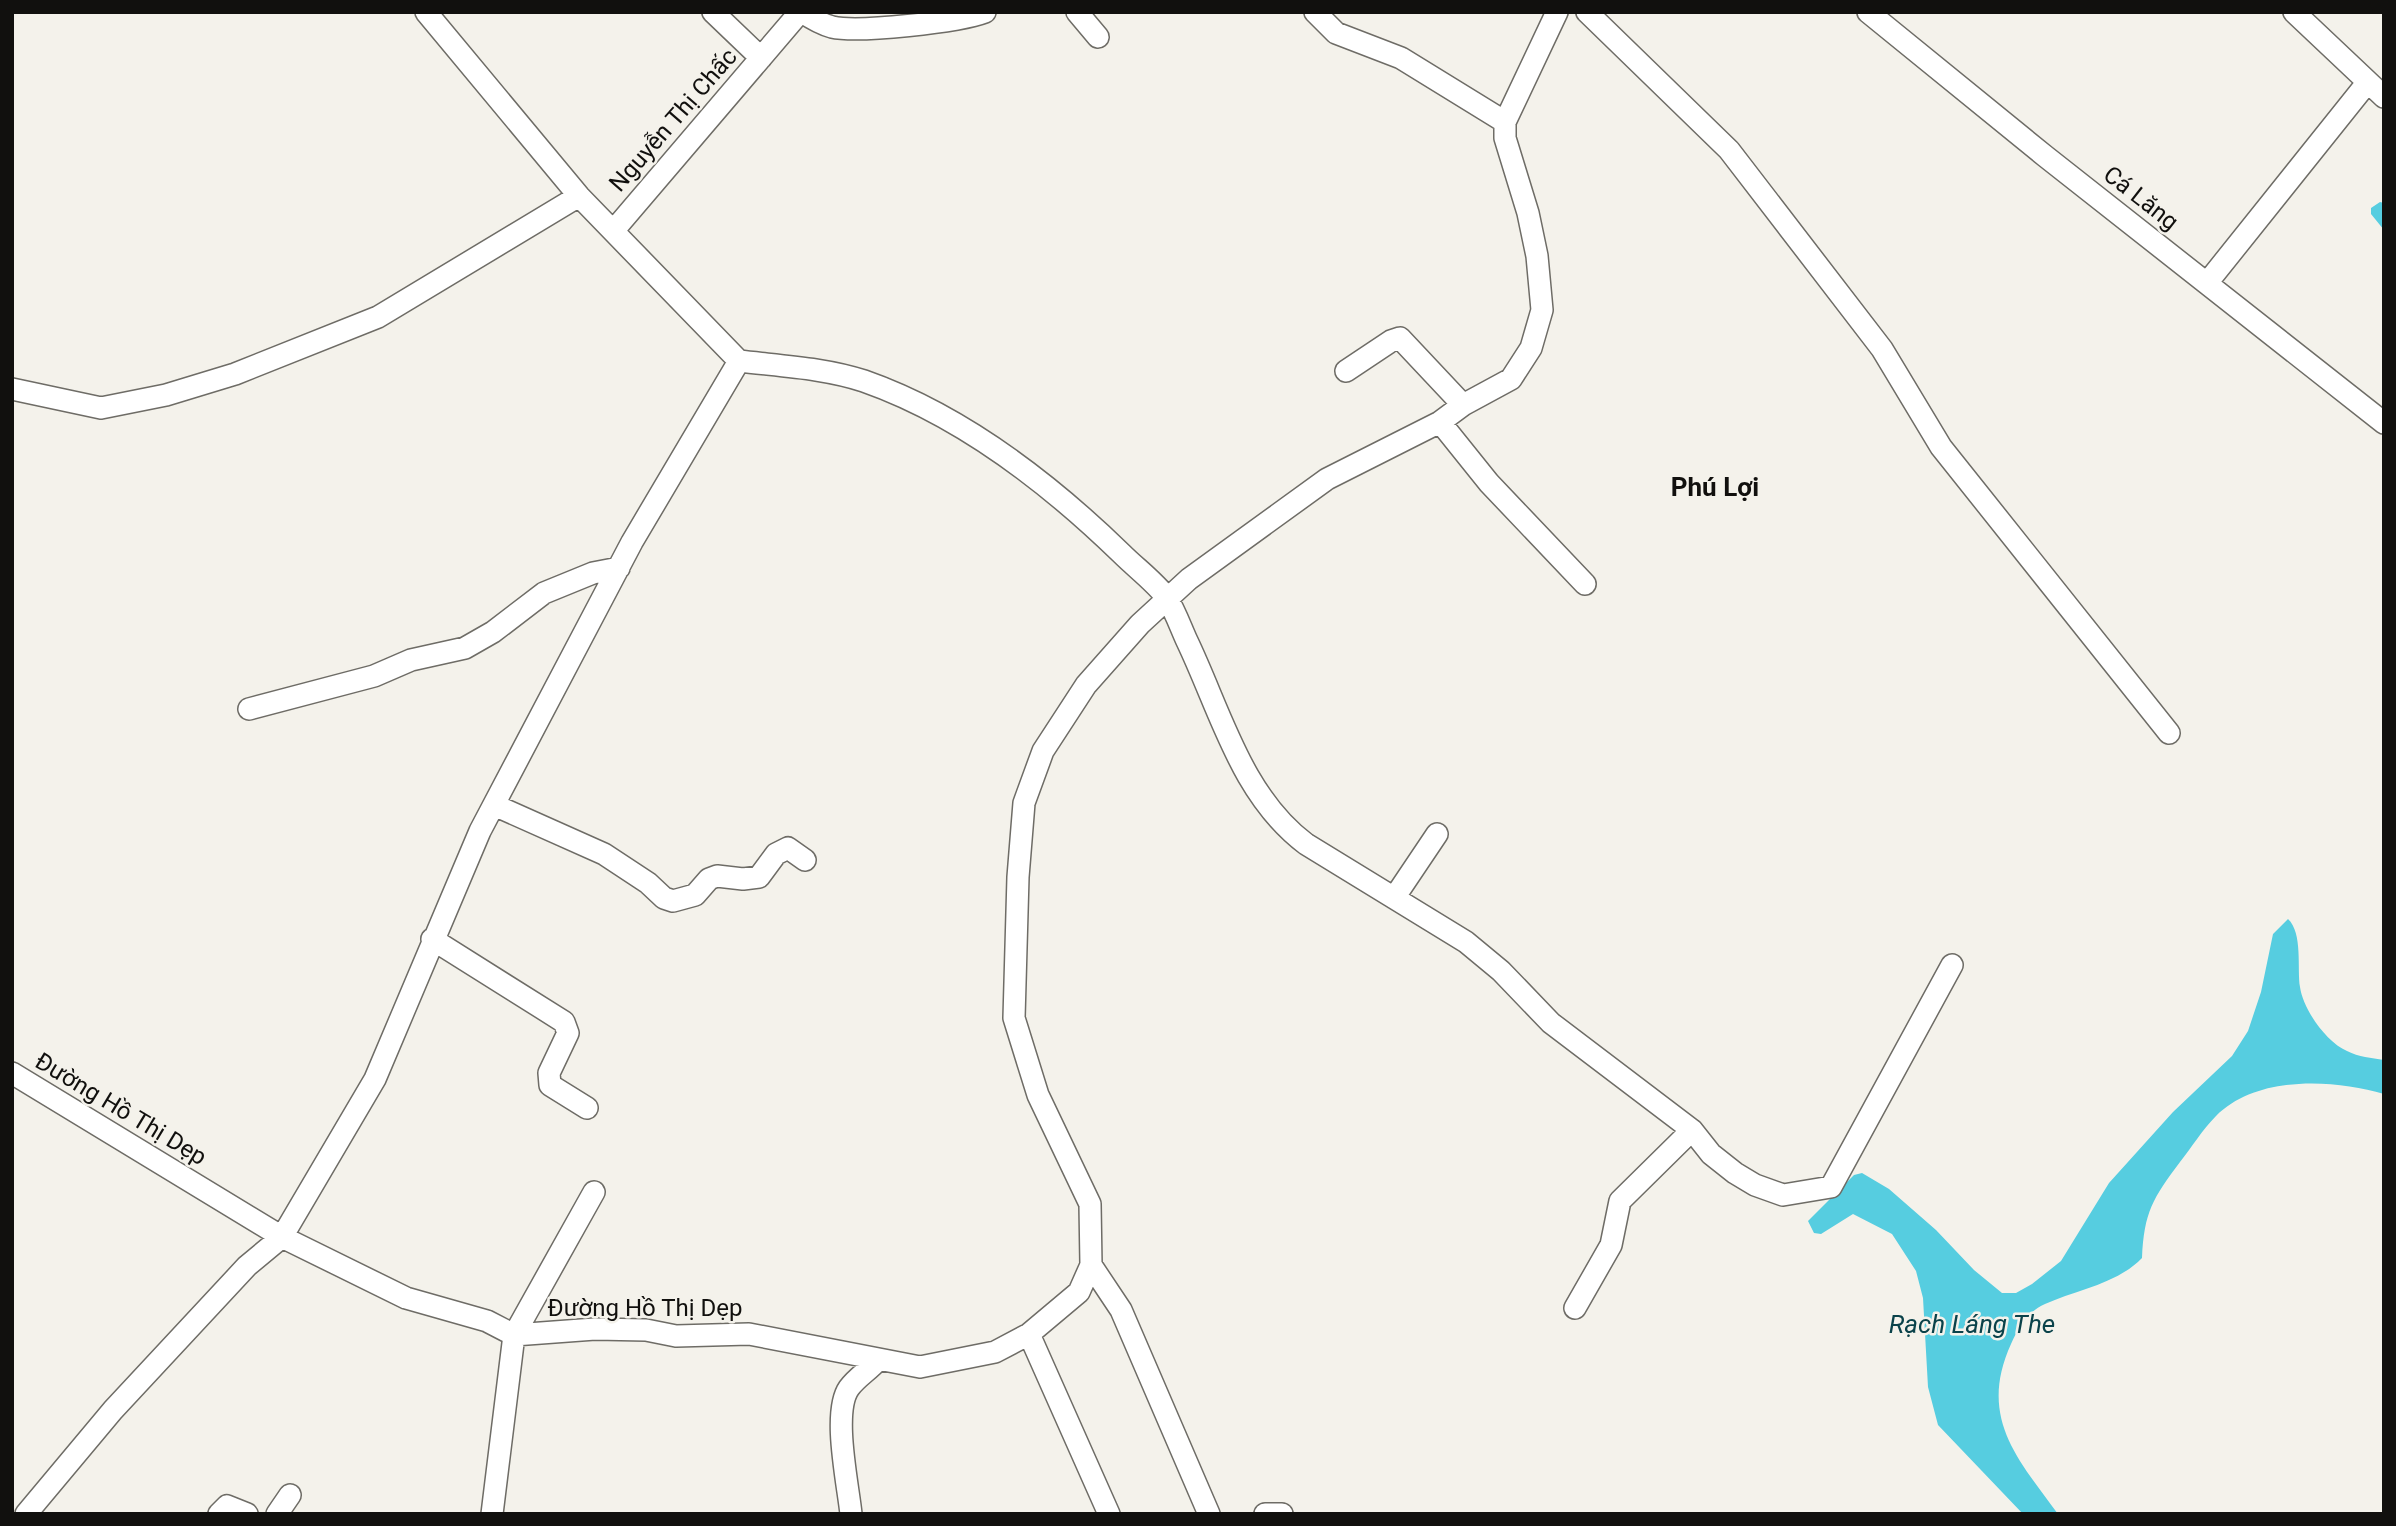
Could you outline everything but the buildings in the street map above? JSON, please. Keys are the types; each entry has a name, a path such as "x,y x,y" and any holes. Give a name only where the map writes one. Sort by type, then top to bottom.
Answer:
{"street":[{"path":"426,12 579,196 739,361 804,368 863,381 928,408 966,430 1085,519 1167,599 1202,673 1233,750 1284,827 1466,942 1501,971 1551,1023 1692,1130 1710,1154 1755,1185 1783,1195 1831,1187 1952,965"},
{"path":"713,12 761,58"},
{"path":"801,12 832,27 853,29 912,26 985,12"},
{"name":"Nguyễn Thị Chấc","path":"614,230 801,12"},
{"path":"1077,12 1098,37"},
{"path":"1315,12 1336,33 1401,58 1505,122"},
{"path":"1209,1514 1121,1310 1091,1265 1090,1204 1038,1095 1014,1018 1018,877 1024,803 1043,751 1086,685 1140,624 1189,579 1327,480 1440,422 1463,405 1511,379 1531,348 1542,310 1536,256 1505,138 1505,122 1557,12"},
{"path":"1587,12 1729,150 1882,349 1941,447 2169,733"},
{"name":"Cá Lăng","path":"1868,12 2384,423"},
{"path":"2294,12 2384,97"},
{"path":"2207,283 2367,83"},
{"path":"12,389 100,408 166,395 234,374 378,317 579,196"},
{"path":"1346,371 1391,341 1400,338 1463,405"},
{"path":"26,1514 113,1410 247,1266 282,1237 375,1079 432,939 494,805 619,568 739,361"},
{"path":"1440,422 1489,483 1585,584"},
{"path":"249,709 374,676 411,660 465,648 493,632 544,593 593,573 619,568"},
{"path":"494,805 604,854 649,883 664,898 673,901 695,895 709,879 717,876 743,879 759,877 776,854 788,848 805,860"},
{"path":"1394,898 1437,834"},
{"path":"432,939 564,1022 568,1034 549,1073 550,1085 587,1108"},
{"name":"Đường Hồ Thị Dẹp","path":"12,1073 282,1237 406,1298 487,1321 514,1335 596,1329 646,1330 676,1336 749,1334 877,1361 920,1367 968,1360 995,1352 1029,1334 1079,1292 1091,1265"},
{"path":"1575,1308 1611,1245 1620,1201 1692,1130"},
{"path":"492,1514 514,1335 594,1192"},
{"path":"1029,1334 1109,1514"},
{"path":"850,1514 841,1448 842,1415 848,1389 877,1361"},
{"path":"277,1514 290,1495"},
{"path":"219,1514 227,1506 247,1514"},
{"path":"1265,1514 1282,1514"}],"water":[{"path":"2380,202 2384,203 2384,230 2371,214 2371,208"},
{"name":"Rạch Láng The","path":"2288,919 2296,933 2300,987 2311,1015 2339,1047 2356,1055 2384,1060 2384,1094 2342,1085 2296,1084 2252,1093 2233,1103 2206,1127 2157,1196 2145,1229 2142,1258 2121,1274 2045,1304 2028,1316 2011,1344 2002,1370 1999,1393 2001,1415 2016,1455 2058,1514 2023,1514 1938,1425 1928,1387 1923,1298 1916,1271 1892,1234 1853,1214 1821,1234 1814,1233 1808,1221 1854,1175 1862,1173 1889,1189 2002,1293 2016,1293 2032,1284 2061,1261 2109,1183 2173,1112 2232,1056 2248,1031 2261,992 2273,934"}],"district":[{"name":"Phú Lợi","path":"1715,487"}]}
